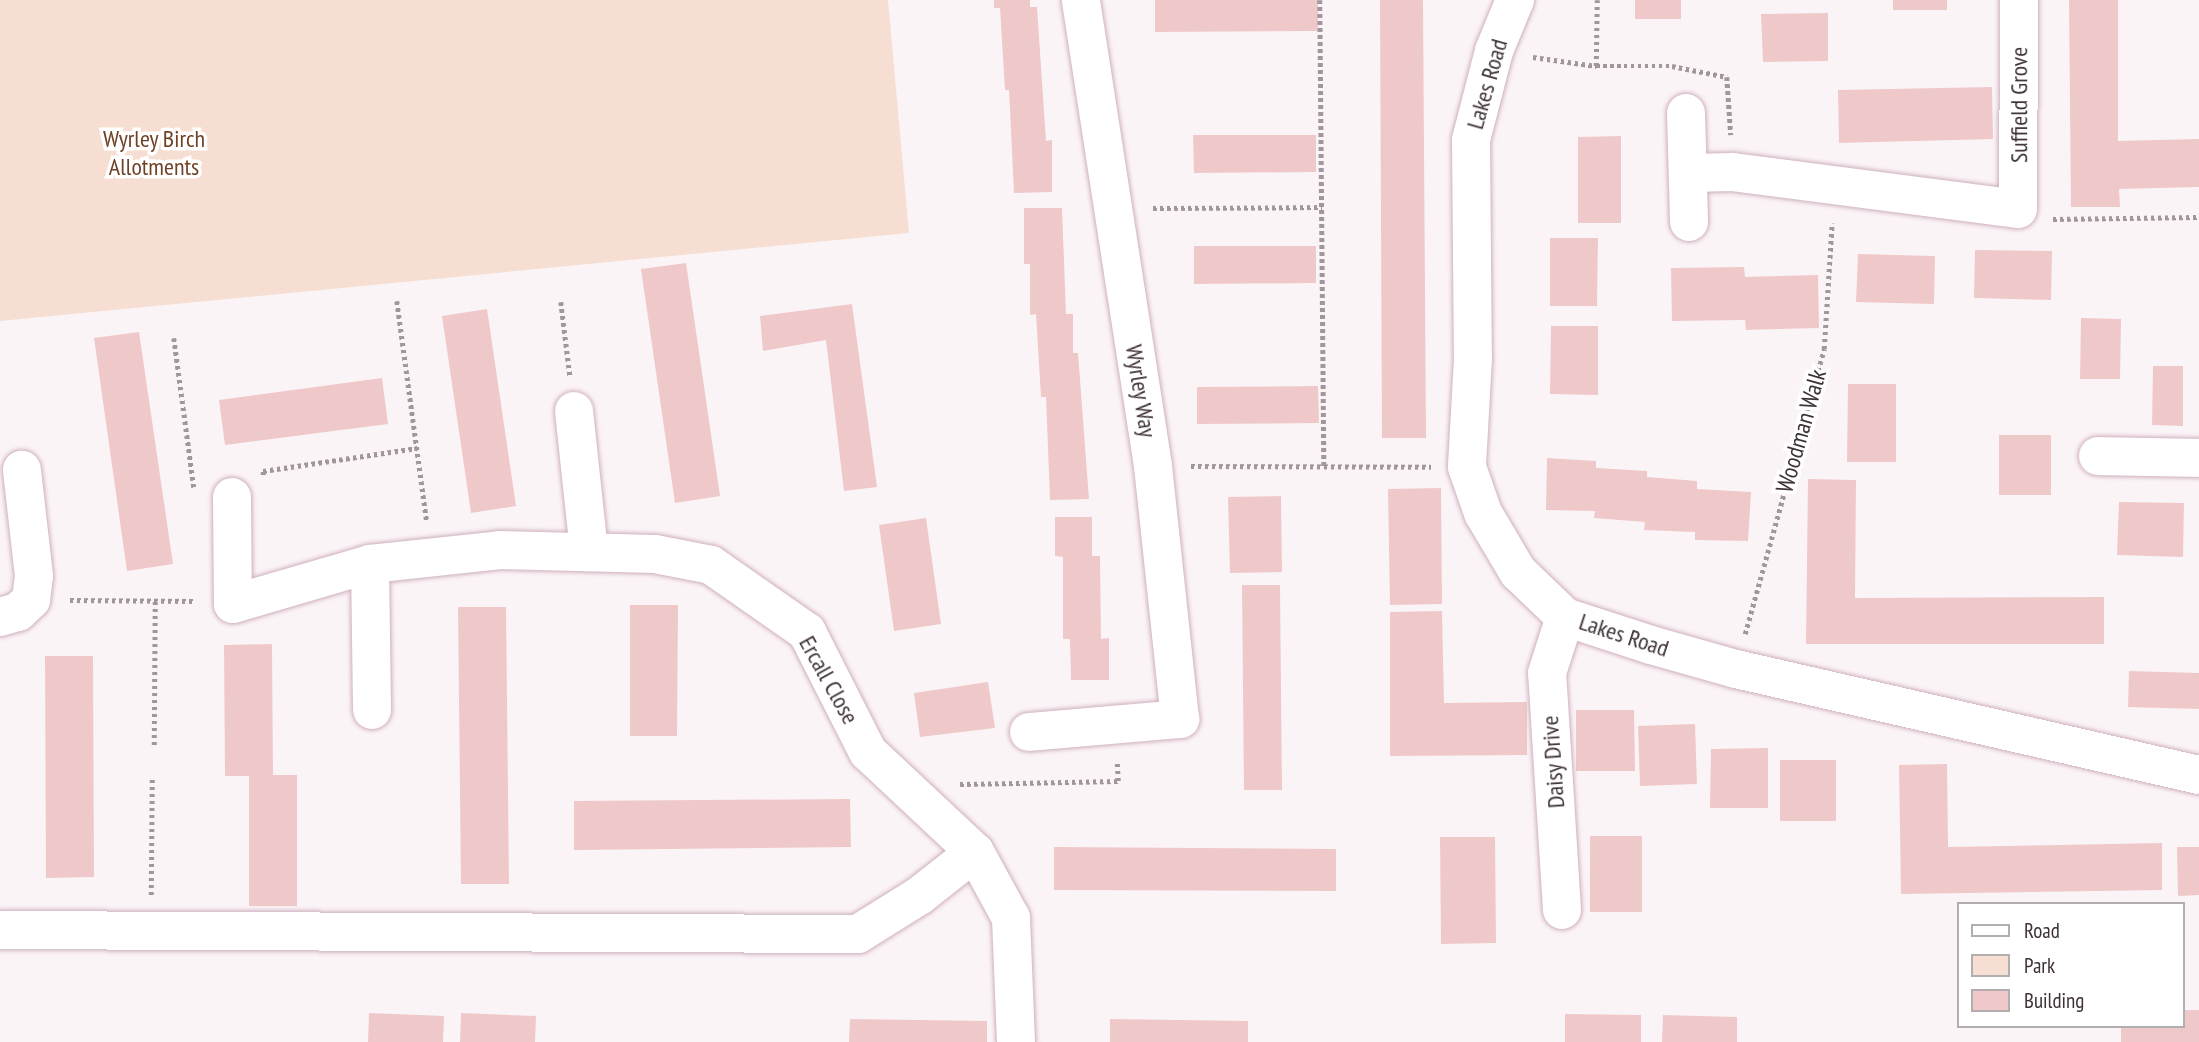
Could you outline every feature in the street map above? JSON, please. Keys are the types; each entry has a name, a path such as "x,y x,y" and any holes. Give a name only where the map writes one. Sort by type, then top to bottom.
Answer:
{"street":[{"name":"Wyrley Way","path":"1081,0 1153,466 1180,719 1115,727"},
{"name":"Lakes Road","path":"1515,0 1494,51 1471,140 1473,318 1467,467 1483,513 1518,572 1565,617 1736,669 2199,775"},
{"name":"Suffield Grove","path":"2018,209 2019,0"},
{"path":"1686,113 1690,173 1689,222"},
{"path":"1690,173 1734,172 1835,189 2018,209"},
{"path":"574,411 589,552"},
{"path":"2098,456 2199,458"},
{"path":"15,608 34,576 22,470"},
{"path":"233,604 248,489"},
{"name":"Ercall Close","path":"233,604 370,564 500,551 655,554 711,565 807,632 868,752 975,852 1011,918 1016,1042"},
{"path":"370,564 372,710"},
{"name":"Daisy Drive","path":"1562,910 1547,673 1565,617"},
{"path":"1029,732 1115,727"},
{"path":"0,930 858,934 919,896 975,852"}],"path":[{"path":"1320,0 1324,467"},
{"path":"1596,66 1597,0"},
{"path":"1494,51 1596,66 1672,66 1727,77 1734,172"},
{"name":"Woodman Walk","path":"1736,669 1824,349 1835,189"},
{"path":"1113,208 1322,207"},
{"path":"2018,209 2056,220 2199,217"},
{"path":"397,301 432,557"},
{"path":"561,302 574,411"},
{"path":"174,338 194,492"},
{"path":"248,489 263,471 417,448"},
{"path":"1153,466 1467,467"},
{"path":"15,608 155,599 233,604"},
{"path":"154,746 155,599"},
{"path":"904,785 1118,781 1115,727"},
{"path":"150,930 152,777"}],"green space":[{"name":"Wyrley Birch Allotments","path":"0,0 888,0 909,233 0,321"}],"building":[{"path":"994,0 1030,0 1030,7 1037,7 1046,141 1052,140 1052,192 1014,193 1009,90 1005,90 1000,8 994,8"},
{"path":"1155,0 1318,0 1318,31 1155,32"},
{"path":"1380,0 1423,0 1426,438 1382,438"},
{"path":"1635,0 1681,0 1681,19 1635,19"},
{"path":"1893,0 1947,0 1947,10 1893,10"},
{"path":"2069,0 2118,0 2118,141 2199,139 2199,187 2119,189 2120,207 2071,207"},
{"path":"1828,13 1828,61 1763,62 1761,14"},
{"path":"1992,87 1993,139 1839,143 1838,90"},
{"path":"1193,135 1316,135 1316,172 1194,173"},
{"path":"1621,136 1621,223 1578,223 1578,137"},
{"path":"1024,208 1062,208 1066,314 1073,314 1073,353 1078,353 1089,499 1050,500 1046,397 1041,397 1036,314 1030,315 1030,264 1024,264"},
{"path":"1550,238 1598,238 1597,306 1550,306"},
{"path":"1194,246 1316,246 1316,283 1194,284"},
{"path":"1975,250 2052,251 2051,300 1974,298"},
{"path":"1858,254 1935,256 1934,304 1856,302"},
{"path":"686,263 720,496 675,503 641,269"},
{"path":"1744,267 1745,277 1818,275 1819,328 1746,330 1745,320 1672,321 1671,268"},
{"path":"852,304 877,487 844,491 826,340 763,351 760,316"},
{"path":"487,309 516,506 471,513 442,316"},
{"path":"2081,318 2121,319 2120,379 2080,379"},
{"path":"1551,326 1598,326 1598,395 1550,394"},
{"path":"139,332 173,564 127,571 94,338"},
{"path":"2153,366 2183,366 2183,426 2152,425"},
{"path":"382,378 388,424 225,445 219,400"},
{"path":"1848,384 1896,384 1896,462 1847,462"},
{"path":"1318,386 1319,423 1197,424 1197,387"},
{"path":"1999,435 2051,435 2051,495 1999,495"},
{"path":"1547,458 1596,461 1596,468 1647,471 1647,477 1697,481 1697,489 1751,492 1748,541 1695,540 1695,532 1644,530 1645,522 1594,518 1595,511 1546,510"},
{"path":"1808,479 1856,480 1855,598 2104,597 2104,644 1806,644"},
{"path":"1441,488 1442,604 1390,605 1388,489"},
{"path":"1281,496 1282,572 1230,573 1228,497"},
{"path":"2119,502 2184,503 2183,557 2117,555"},
{"path":"1055,517 1092,517 1092,556 1100,556 1101,639 1109,638 1109,680 1071,680 1070,639 1063,639 1063,557 1055,556"},
{"path":"926,518 941,624 894,631 879,525"},
{"path":"1242,585 1280,585 1282,790 1244,790"},
{"path":"630,605 678,605 677,736 630,736"},
{"path":"458,607 506,607 509,884 461,884"},
{"path":"1442,611 1444,703 1527,702 1527,755 1390,756 1390,612"},
{"path":"272,644 273,775 297,775 297,906 249,906 249,776 225,776 224,645"},
{"path":"45,656 93,656 94,877 46,878"},
{"path":"2129,671 2199,673 2199,709 2128,707"},
{"path":"988,682 995,728 920,737 914,693"},
{"path":"1576,710 1634,710 1635,771 1576,771"},
{"path":"1695,724 1697,784 1640,786 1638,726"},
{"path":"1768,748 1768,808 1710,808 1711,749"},
{"path":"1780,760 1836,760 1836,821 1780,821"},
{"path":"1947,764 1948,847 2162,843 2162,890 1901,894 1899,765"},
{"path":"850,799 851,847 574,850 574,801"},
{"path":"1590,836 1642,836 1642,912 1590,912"},
{"path":"1440,837 1495,837 1496,943 1441,944"},
{"path":"1054,847 1336,849 1336,891 1054,890"},
{"path":"2177,847 2199,847 2199,895 2178,896"},
{"path":"2185,1010 2199,1010 2199,1042 2121,1042 2121,1028 2185,1028"},
{"path":"369,1013 444,1016 443,1042 368,1042"},
{"path":"461,1013 536,1016 535,1042 460,1042"},
{"path":"1565,1014 1641,1015 1641,1042 1565,1042"},
{"path":"1663,1015 1737,1017 1737,1042 1662,1042"},
{"path":"850,1019 987,1021 987,1042 849,1042"},
{"path":"1110,1019 1248,1021 1248,1042 1110,1042"}]}
